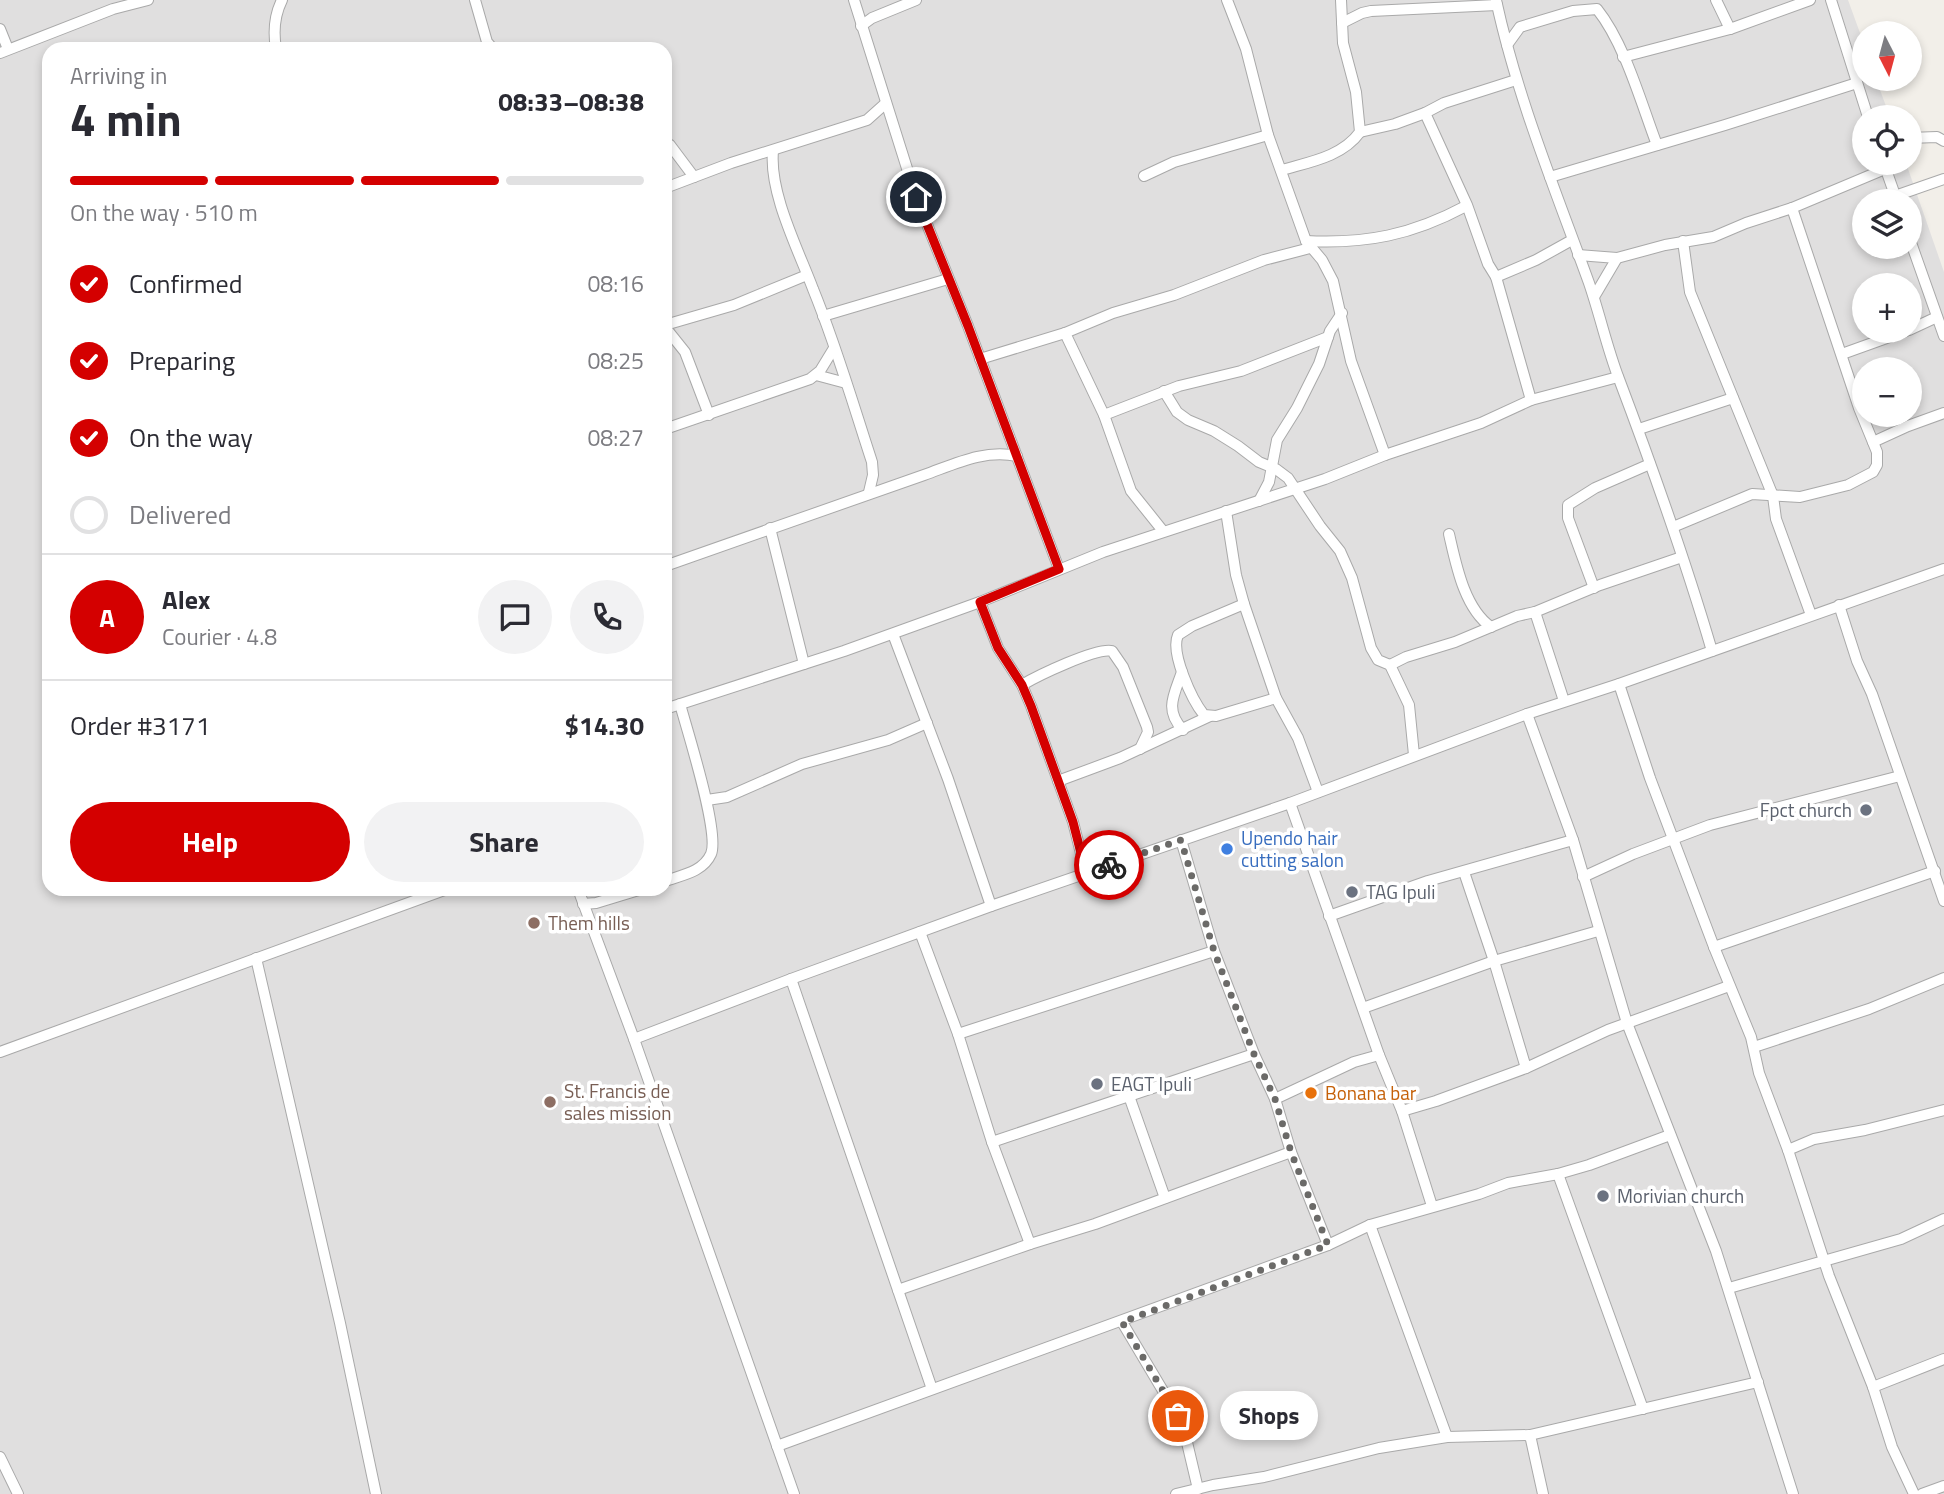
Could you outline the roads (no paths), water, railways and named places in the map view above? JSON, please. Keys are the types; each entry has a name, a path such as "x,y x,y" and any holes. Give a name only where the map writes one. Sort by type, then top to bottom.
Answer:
{"street":[{"path":"0,29 4,51 113,9 148,0"},
{"path":"275,42 276,12 282,0"},
{"path":"475,0 487,42"},
{"path":"854,0 916,197 1059,569"},
{"path":"861,26 916,0"},
{"path":"1227,0 1246,49 1269,135 1308,244 1322,260 1333,281 1342,313 1350,361 1385,455"},
{"path":"1341,0 1343,43 1356,92 1360,132"},
{"path":"1716,0 1730,29"},
{"path":"1623,57 1730,29 1810,0"},
{"path":"1831,0 1852,67"},
{"path":"1342,23 1371,11 1497,3 1516,80 1594,297 1618,377 1673,527 1712,651"},
{"path":"1507,45 1520,27 1573,11 1597,9 1623,57 1657,145"},
{"path":"1282,170 1333,154 1348,145 1360,132 1425,113 1444,103 1516,80"},
{"path":"1550,177 1852,85"},
{"path":"672,185 731,163 867,120 886,103"},
{"path":"1425,113 1478,231 1488,264 1496,277 1531,400"},
{"path":"1144,176 1174,162 1269,135"},
{"path":"1922,138 1937,137 1944,141"},
{"path":"672,148 694,177"},
{"path":"773,151 772,172 873,467 878,474 894,484"},
{"path":"1578,256 1617,258 1713,237 1792,208 1864,175"},
{"path":"1919,189 1944,179"},
{"path":"980,359 1174,295 1308,244 1377,239 1431,223 1466,206"},
{"path":"1673,527 1752,494 1805,496 1861,479 1873,472 1877,465 1878,458 1873,442 1792,208"},
{"path":"1496,277 1536,260 1572,240"},
{"path":"1683,242 1690,292 1773,496 1776,519 1811,615"},
{"path":"1594,297 1617,258"},
{"path":"1917,259 1944,336"},
{"path":"672,324 734,304 807,275"},
{"path":"823,316 948,279"},
{"path":"1259,501 1269,482 1277,440 1288,425 1319,364 1328,337 1342,313"},
{"path":"1922,324 1937,317"},
{"path":"1065,333 1104,415 1132,491 1163,531"},
{"path":"672,335 685,352 709,415"},
{"path":"1104,415 1164,391 1241,371 1328,337"},
{"path":"1842,354 1872,343"},
{"path":"672,427 801,383 816,375 834,348"},
{"path":"816,375 846,383"},
{"path":"672,707 892,634 1163,531 1294,490 1480,423 1531,400 1618,377"},
{"path":"1164,391 1177,412 1188,420 1214,431 1259,462 1284,474 1340,551 1352,579 1371,648 1378,660 1390,665 1410,710 1414,755"},
{"path":"1639,429 1733,398"},
{"path":"1873,442 1944,413"},
{"path":"672,563 869,492 987,454 998,452 1017,456"},
{"path":"1594,588 1568,518 1567,505 1595,488 1650,464"},
{"path":"869,492 873,467"},
{"path":"1226,511 1236,575 1244,604 1276,698 1298,738 1318,792"},
{"path":"770,528 804,664"},
{"path":"1449,534 1469,599 1476,612 1491,627"},
{"path":"1390,665 1682,557"},
{"path":"634,1040 991,906 1290,803 1527,714 1944,569"},
{"path":"980,602 998,648 1022,685 1073,822 1086,873"},
{"path":"1210,716 1201,712 1182,672 1175,644 1178,635 1192,626 1244,604"},
{"path":"1839,605 1944,901"},
{"path":"1535,612 1564,701"},
{"path":"892,634 927,723 991,906"},
{"path":"1022,685 1091,653 1105,649 1112,651 1123,667 1147,727 1148,732 1140,749"},
{"path":"1182,672 1171,708 1174,720 1183,730"},
{"path":"1619,684 1650,778 1754,1046 1759,1073 1788,1150 1824,1261 1873,1387 1892,1447 1914,1494"},
{"path":"1058,781 1140,749 1210,716 1276,698"},
{"path":"672,879 698,870 711,854 707,800 680,704"},
{"path":"1527,714 1573,840 1627,1023 1729,1289 1794,1494"},
{"path":"707,800 727,797 802,764 888,740 927,723"},
{"path":"1583,877 1674,837 1710,825 1900,776"},
{"path":"1290,803 1379,1055 1402,1111 1432,1206"},
{"path":"1181,840 1214,951 1254,1054 1275,1099 1291,1152 1328,1245"},
{"path":"1329,916 1384,895 1573,840"},
{"path":"1714,947 1935,871"},
{"path":"1464,872 1526,1068"},
{"path":"0,1052 428,896"},
{"path":"580,896 794,1494"},
{"path":"583,904 596,904 621,896"},
{"path":"1363,1008 1494,961 1598,931"},
{"path":"920,932 1030,1244"},
{"path":"958,1034 1214,951"},
{"path":"256,958 340,1322 376,1494"},
{"path":"1754,1046 1869,1009 1944,978"},
{"path":"791,979 932,1390"},
{"path":"1402,1111 1526,1068 1627,1023 1729,986"},
{"path":"992,1142 1254,1054"},
{"path":"1275,1099 1354,1062 1379,1055"},
{"path":"1129,1096 1165,1198"},
{"path":"1788,1150 1818,1139 1944,1110"},
{"path":"777,1446 1122,1322 1328,1245 1370,1225 1508,1183 1589,1165 1670,1135"},
{"path":"898,1290 1095,1224 1291,1152"},
{"path":"1558,1174 1643,1409"},
{"path":"1729,1289 1900,1239 1944,1219"},
{"path":"1370,1225 1447,1437"},
{"path":"1122,1322 1178,1416 1198,1489"},
{"path":"1873,1387 1944,1359"},
{"path":"1176,1494 1264,1477 1379,1448 1447,1437 1530,1435 1758,1382"},
{"path":"1530,1435 1543,1494"},
{"path":"0,1457 18,1494"},
{"path":"1213,1485 1227,1494"},
{"path":"1922,1494 1944,1486"}],"place":[{"name":"Fpct church","path":"1866,810"},
{"name":"Upendo hair cutting salon","path":"1227,849"},
{"name":"TAG Ipuli","path":"1352,892"},
{"name":"Them hills","path":"534,923"},
{"name":"EAGT Ipuli","path":"1097,1084"},
{"name":"Bonana bar","path":"1311,1093"},
{"name":"St. Francis de sales mission","path":"550,1102"},
{"name":"Morivian church","path":"1603,1196"},
{"name":"Shops","path":"1178,1416"}]}
